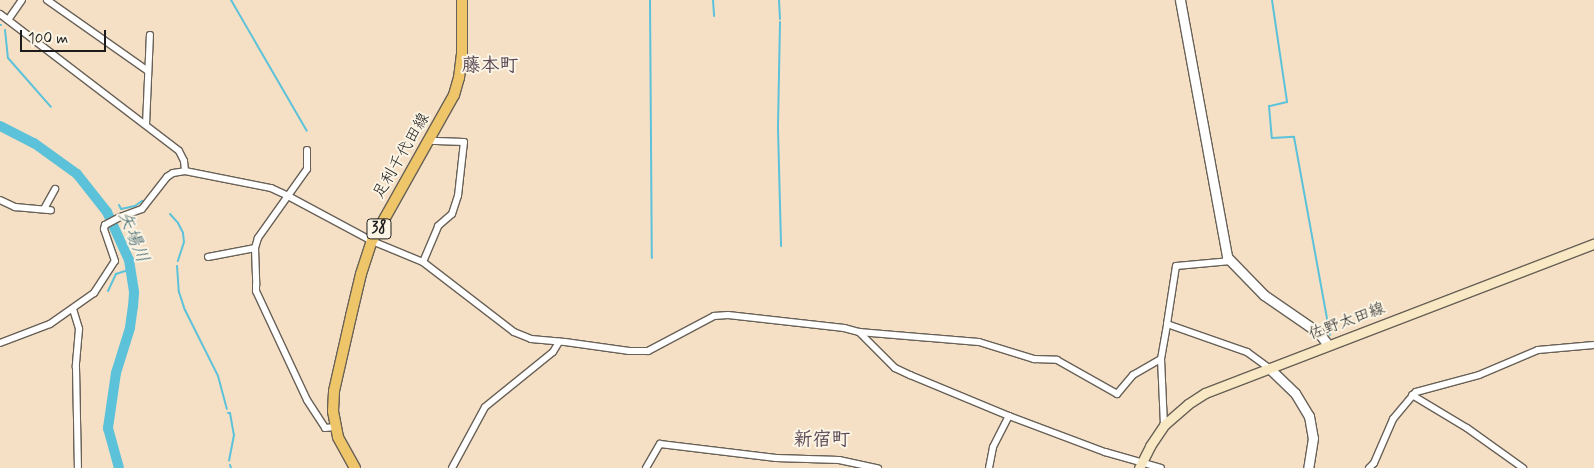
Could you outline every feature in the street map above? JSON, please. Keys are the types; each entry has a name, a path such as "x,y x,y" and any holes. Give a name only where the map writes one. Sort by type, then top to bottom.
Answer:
{"main road":[{"name":"足利千代田線","path":"355,468 342,447 335,428 333,411 334,391 361,274 372,241 387,211 448,108 459,78 462,55 462,0"},
{"name":"佐野太田線","path":"1140,465 1164,425 1188,404 1205,393 1594,244"}],"street":[{"path":"8,20 22,0"},
{"path":"47,0 148,71"},
{"path":"1180,0 1225,252 1231,261 1264,295 1318,333 1328,345"},
{"path":"0,14 96,90 179,151 184,161 184,171"},
{"path":"146,125 150,35"},
{"path":"423,262 438,226 452,214 458,196 464,142 429,141"},
{"path":"307,150 307,169 258,238 255,248 256,291 307,400 325,428 335,428"},
{"path":"104,227 118,218 142,209 167,177 173,173 184,171 271,188 288,196 372,241 423,262 514,332 531,339 629,351 648,351 714,316 728,315 844,328 859,332 979,342 1034,359 1058,360 1117,394 1133,375 1160,359"},
{"path":"0,200 15,207 48,210 55,189"},
{"path":"0,343 50,324 94,293 114,260 104,227 98,220"},
{"path":"208,258 255,248"},
{"path":"1164,425 1160,359 1176,266 1231,261"},
{"path":"73,309 79,329 76,367 78,468"},
{"path":"1167,324 1247,352 1269,368 1295,392 1309,416 1313,438 1308,468"},
{"path":"859,332 895,368 1009,416 1140,465 1161,468"},
{"path":"452,468 485,407 553,352 559,342"},
{"path":"1369,468 1374,463 1393,419 1416,392 1479,375 1538,350 1594,345"},
{"path":"1412,395 1468,428 1523,468"},
{"path":"989,468 993,447 1009,416"},
{"path":"646,468 660,444 776,458 830,460 878,468"},
{"path":"829,468 830,460"}],"waterway":[{"path":"231,0 307,131"},
{"path":"650,0 652,258"},
{"path":"713,0 714,16"},
{"path":"779,0 780,19"},
{"path":"1272,0 1287,102 1269,106 1272,138 1294,137 1330,335"},
{"path":"780,22 778,129 781,246"},
{"path":"5,30 8,58 51,107"},
{"name":"矢場川","path":"0,126 34,143 77,174 107,212 129,260 134,293 133,306 130,328 116,373 108,428 119,468"},
{"path":"119,205 121,209 135,206 142,201"},
{"name":"矢場川","path":"107,212 111,210"},
{"path":"170,214 178,223 183,233 184,242 178,261"},
{"path":"177,266 179,292 185,310 218,376 227,409"},
{"path":"108,291 116,274 131,269"},
{"path":"228,413 230,413 234,435 229,461"}],"district":[{"name":"藤本町","path":"490,66"},
{"name":"新宿町","path":"822,440"}]}
